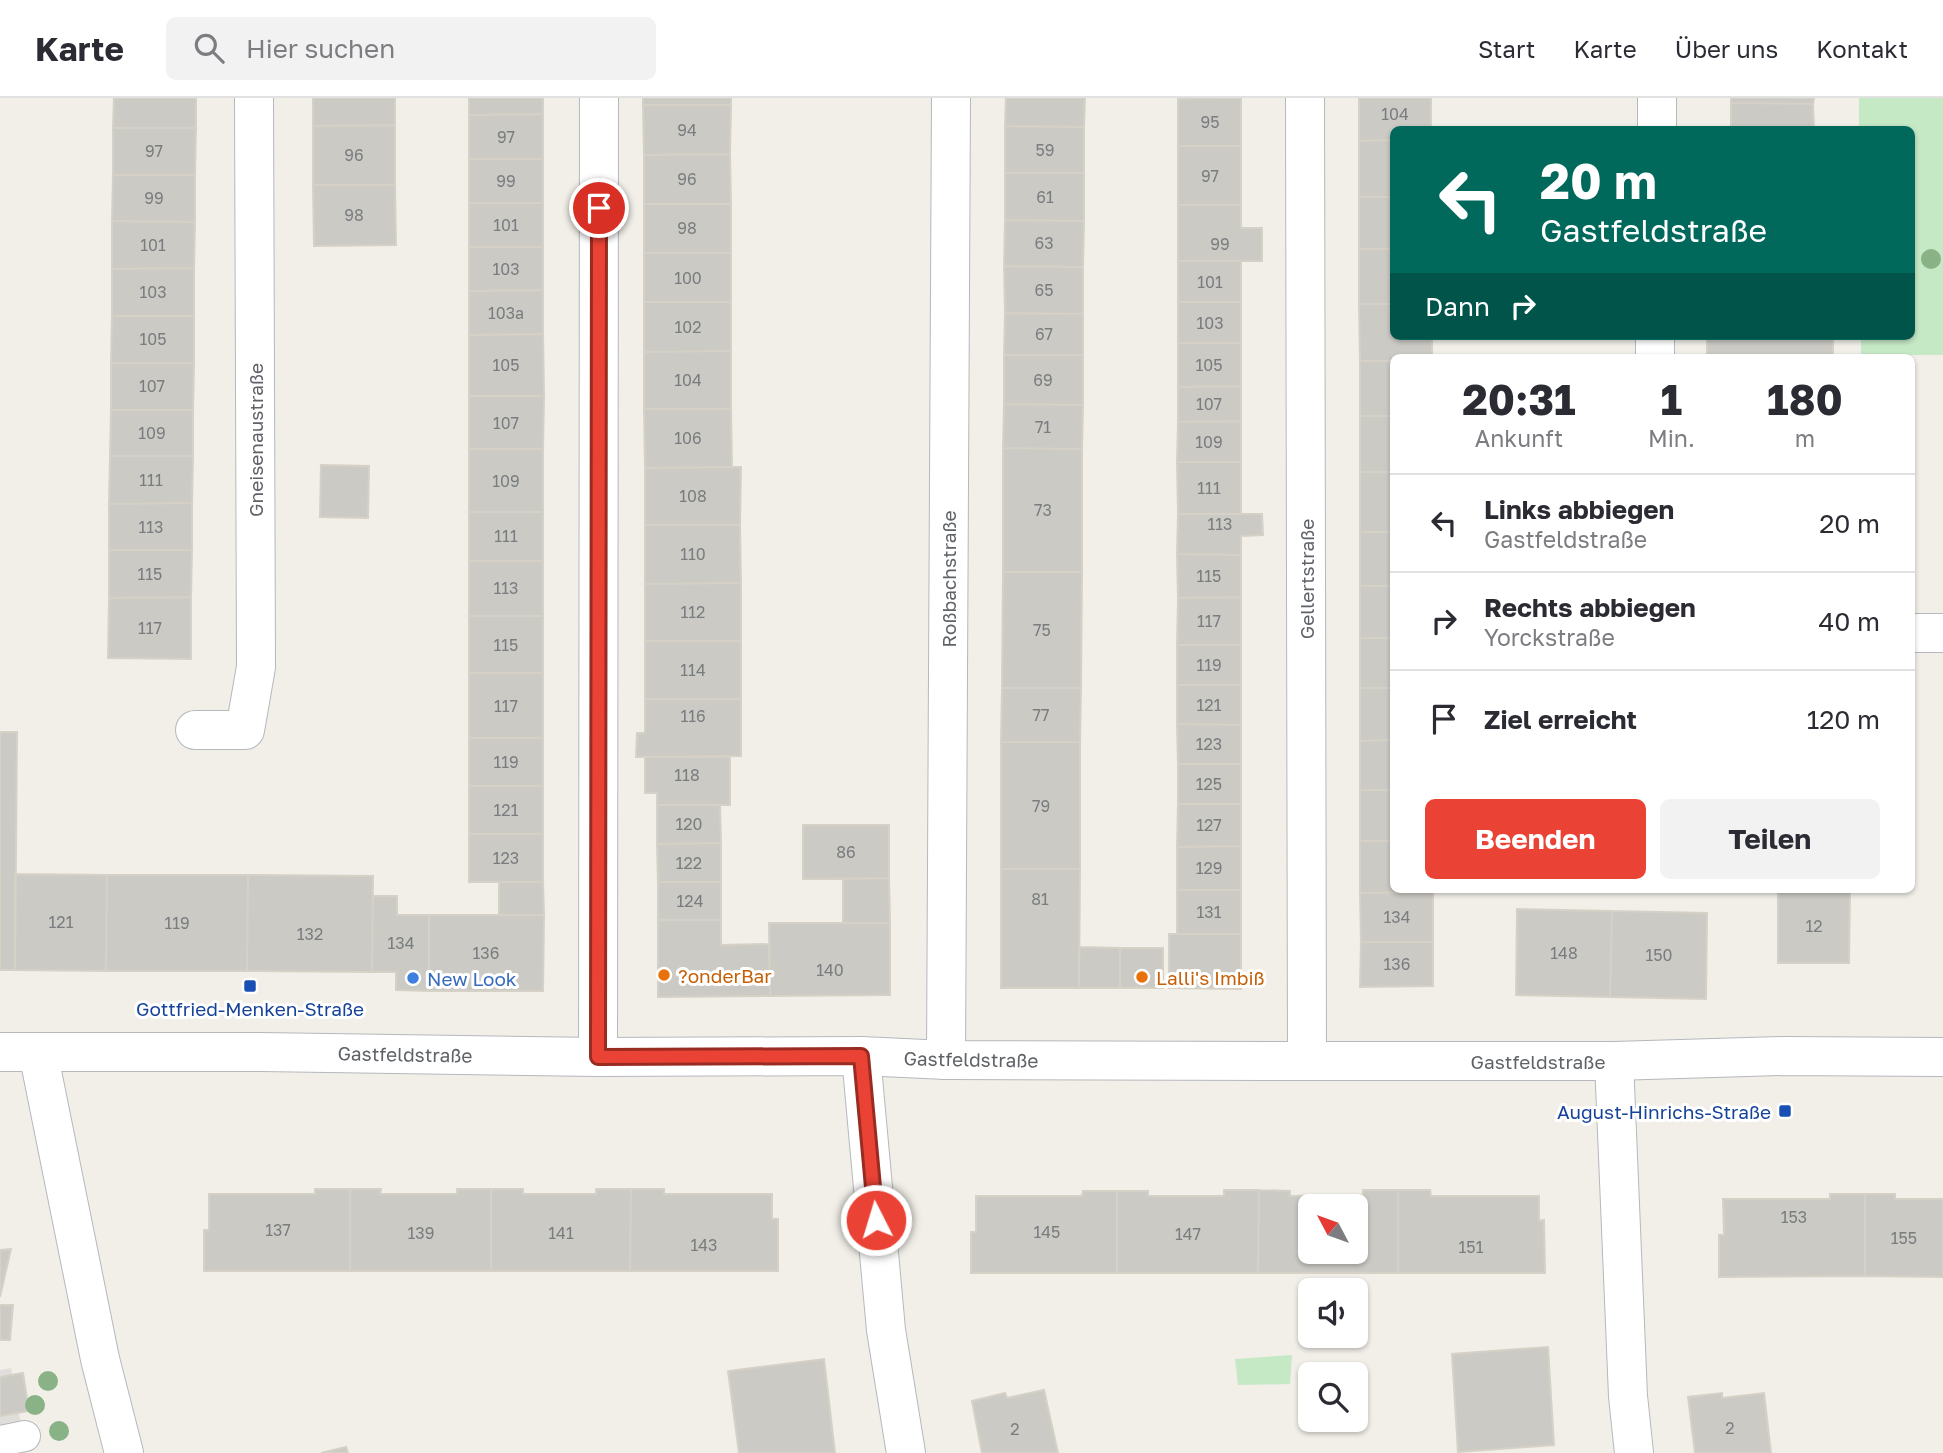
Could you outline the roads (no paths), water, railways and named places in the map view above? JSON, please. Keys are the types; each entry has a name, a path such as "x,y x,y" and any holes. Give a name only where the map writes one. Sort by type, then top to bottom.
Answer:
{"street":[{"name":"Gneisenaustraße","path":"195,730 245,730 256,667 254,98"},
{"path":"598,1057 599,98"},
{"name":"Roßbachstraße","path":"946,1060 951,98"},
{"name":"Gellertstraße","path":"1305,98 1307,1061"},
{"path":"1657,98 1657,126"},
{"path":"1915,633 1943,633"},
{"name":"Gastfeldstraße","path":"0,1052 1307,1061 1943,1057"},
{"path":"38,1052 100,1359 124,1453"},
{"path":"861,1056 886,1329 906,1453"},
{"path":"1614,1061 1628,1396 1634,1453"}],"place":[{"name":"?onderBar","path":"664,975"},
{"name":"Lalli's Imbiß","path":"1142,977"},
{"name":"New Look","path":"413,978"},
{"name":"Gottfried-Menken-Straße","path":"250,986"},
{"name":"August-Hinrichs-Straße","path":"1785,1111"}]}
